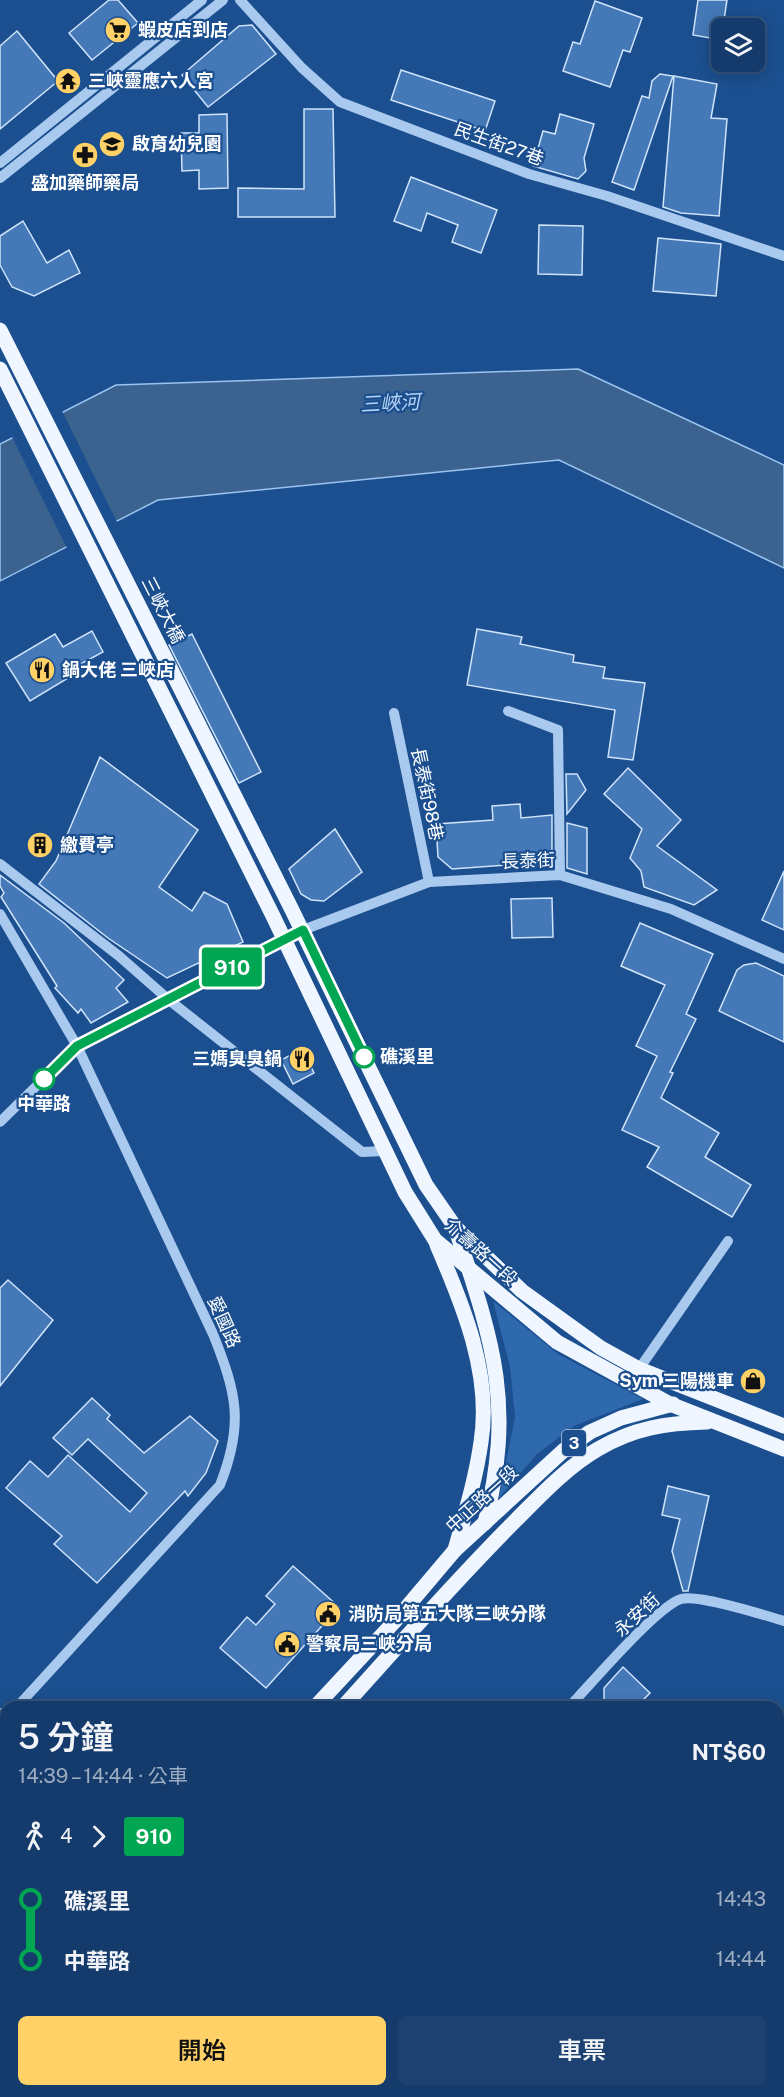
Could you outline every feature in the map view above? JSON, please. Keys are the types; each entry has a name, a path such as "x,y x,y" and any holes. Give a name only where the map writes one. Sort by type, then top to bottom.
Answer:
{"main road":[{"name":"三峽大橋","path":"0,330 291,908"},
{"name":"三峽大橋","path":"0,369 273,916"},
{"name":"介壽路一段","path":"291,908 426,1185 455,1227 522,1291 601,1348 639,1369 784,1426"},
{"name":"介壽路一段","path":"273,916 405,1192 435,1240 470,1272 557,1342 670,1404 784,1449"},
{"path":"455,1227 487,1320 499,1381 501,1425 485,1523 476,1559"},
{"path":"435,1240 458,1292 482,1389 482,1440 455,1550"},
{"name":"中正路一段","path":"321,1701 395,1621 455,1550 563,1450 590,1432 621,1418 670,1404 724,1403"},
{"name":"中正路一段","path":"348,1701 476,1559 572,1467 599,1449 629,1434 668,1423 712,1422"}],"street":[{"path":"0,163 202,0"},
{"path":"0,178 223,0"},
{"name":"民生街27巷","path":"240,0 302,68 340,102 529,174 607,196 784,256"},
{"path":"508,711 558,730 560,875"},
{"name":"長泰街98巷","path":"394,712 429,882"},
{"path":"0,864 119,956 169,1000 362,1152 385,1151"},
{"name":"長泰街","path":"284,940 303,930 429,882 560,875 671,909 784,959"},
{"name":"愛國路","path":"0,914 77,1046 213,1334 228,1373 237,1418 233,1453 220,1485 22,1701"},
{"path":"0,1122 77,1046 284,940"},
{"path":"639,1369 728,1241"},
{"name":"永安街","path":"579,1701 662,1610 682,1598 712,1602 784,1621"}],"shaded area":[{"path":"493,1301 558,1354 643,1399 574,1426 537,1454 499,1498 515,1417 510,1367"}],"water":[{"name":"三峽河","path":"578,369 784,465 784,568 559,460 158,500 0,581 0,444 116,385"}],"pier":[{"path":"61,409 118,524 68,550 11,435"}],"building":[{"path":"109,0 118,0 138,23 92,60 69,33"},
{"path":"698,0 727,0 724,18 711,18 711,38 693,35"},
{"path":"595,1 642,18 630,52 623,50 610,87 563,71 573,42 580,44"},
{"path":"252,25 276,54 208,107 182,75 239,26"},
{"path":"17,31 58,81 0,129 0,46"},
{"path":"401,70 495,101 485,131 391,100"},
{"path":"660,74 673,76 634,190 612,182 642,96 649,98 652,81"},
{"path":"674,76 717,84 711,118 727,119 719,216 681,213 663,207"},
{"path":"304,109 333,109 335,217 238,217 238,188 304,189"},
{"path":"227,114 228,188 199,189 199,170 182,171 181,133 199,133 199,115"},
{"path":"560,114 594,124 584,158 586,171 578,179 533,166 543,131 555,134"},
{"path":"411,177 497,210 481,253 452,242 458,225 427,213 421,231 394,221"},
{"path":"23,221 47,263 69,250 80,273 34,296 12,287 0,265 0,236"},
{"path":"539,225 583,226 582,275 538,274"},
{"path":"658,238 721,244 716,296 653,291"},
{"path":"477,629 522,637 520,644 574,655 573,662 605,667 603,678 645,683 633,760 608,757 615,710 467,685"},
{"path":"92,631 103,652 75,667 78,672 30,701 6,663 55,634 63,647"},
{"path":"192,634 261,772 239,783 169,645"},
{"path":"100,757 198,830 159,887 192,911 204,892 227,904 243,942 167,978 108,938 39,884 56,861"},
{"path":"628,768 681,820 657,846 717,890 694,905 644,887 641,871 630,858 642,829 604,794"},
{"path":"566,774 577,774 586,790 567,814"},
{"path":"520,804 521,818 552,815 552,851 545,862 452,869 438,857 436,824 493,820 492,806"},
{"path":"567,823 587,828 587,874 567,868"},
{"path":"335,829 362,872 324,901 311,900 301,894 289,869"},
{"path":"784,871 784,930 762,920"},
{"path":"0,875 64,923 124,980 116,988 128,1002 91,1023 81,1009 78,1013 55,988 57,986 1,897 4,893 0,886"},
{"path":"552,898 553,937 512,938 511,899"},
{"path":"640,923 713,954 686,1014 696,1019 670,1072 673,1073 661,1098 719,1133 705,1157 751,1185 732,1217 647,1167 659,1147 622,1130 657,1056 636,1046 665,985 621,966"},
{"path":"756,963 784,976 784,1042 719,1011 737,970 744,965"},
{"path":"302,1049 314,1073 293,1084 281,1060"},
{"path":"8,1280 53,1320 0,1386 0,1288"},
{"path":"92,1398 110,1415 107,1419 144,1453 190,1416 218,1441 206,1473 188,1496 185,1491 97,1583 54,1544 62,1536 6,1488 30,1461 48,1477 68,1455 130,1512 147,1493 88,1439 72,1455 53,1438"},
{"path":"668,1486 709,1496 688,1591 683,1591 672,1551 680,1519 662,1515"},
{"path":"293,1566 339,1607 266,1688 220,1648 247,1617 256,1625 275,1604 266,1596"},
{"path":"623,1667 650,1693 642,1701 604,1701 604,1688"}],"bus line":[{"name":"910","path":"44,1079 77,1046 303,930 364,1057"}],"place":[{"name":"蝦皮店到店","path":"118,30"},
{"name":"三峽靈應六人宮","path":"68,81"},
{"name":"啟育幼兒園","path":"112,144"},
{"name":"盛加藥師藥局","path":"85,155"},
{"name":"鍋大佬 三峽店","path":"42,670"},
{"name":"繳費亭","path":"40,845"},
{"name":"礁溪里","path":"364,1057"},
{"name":"三媽臭臭鍋","path":"302,1059"},
{"name":"中華路","path":"44,1079"},
{"name":"Sym 三陽機車","path":"753,1381"},
{"name":"消防局第五大隊三峽分隊","path":"328,1614"},
{"name":"警察局三峽分局","path":"287,1644"}]}
